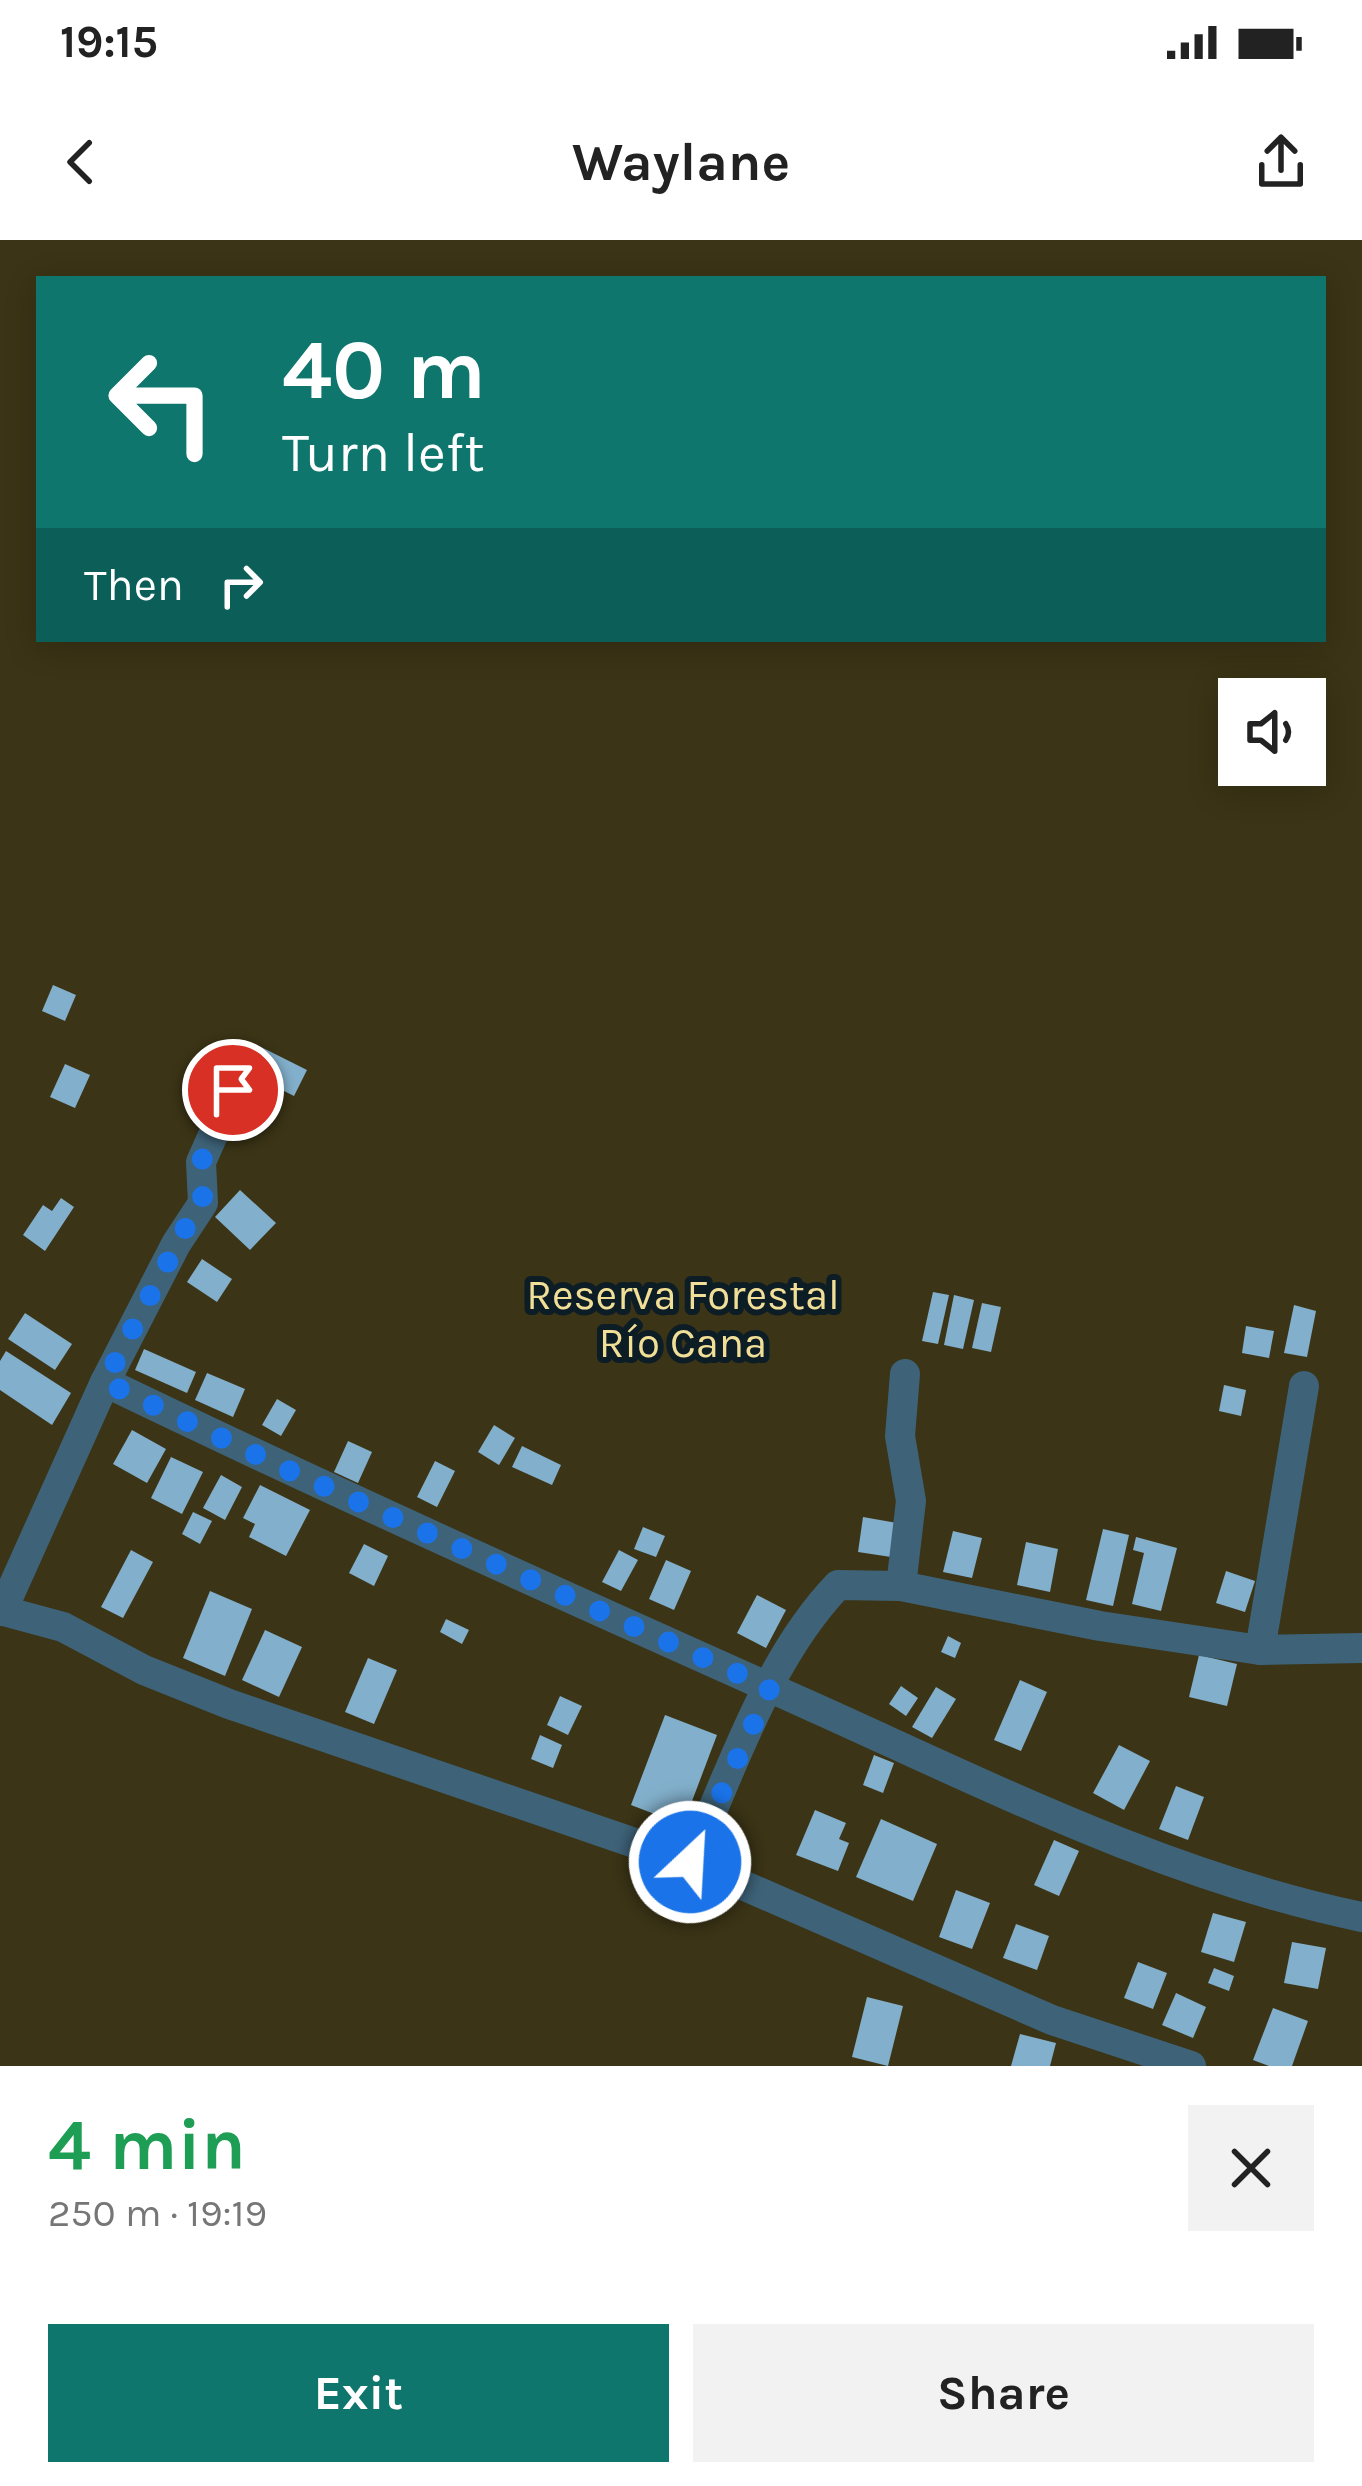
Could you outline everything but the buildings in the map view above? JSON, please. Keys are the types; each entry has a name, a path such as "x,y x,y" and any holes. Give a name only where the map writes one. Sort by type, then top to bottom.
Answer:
{"street":[{"path":"233,1090 201,1162 203,1204 187,1225 105,1382 1,1610 63,1627 144,1670 229,1704 690,1862 1052,2020 1191,2066"},
{"path":"901,1586 911,1501 900,1436 905,1374"},
{"path":"105,1382 308,1480 1087,1829 1240,1885 1362,1917"},
{"path":"1260,1650 1304,1386"},
{"path":"690,1862 770,1688 812,1613 838,1585 901,1586 1100,1626 1260,1650 1362,1648"}],"green space":[{"name":"Reserva Forestal Río Cana","path":"0,240 1362,240 1362,2066 0,2066"}],"route":[{"path":"233,1090 201,1162 203,1204 187,1225 105,1382 770,1688 690,1862"}]}
